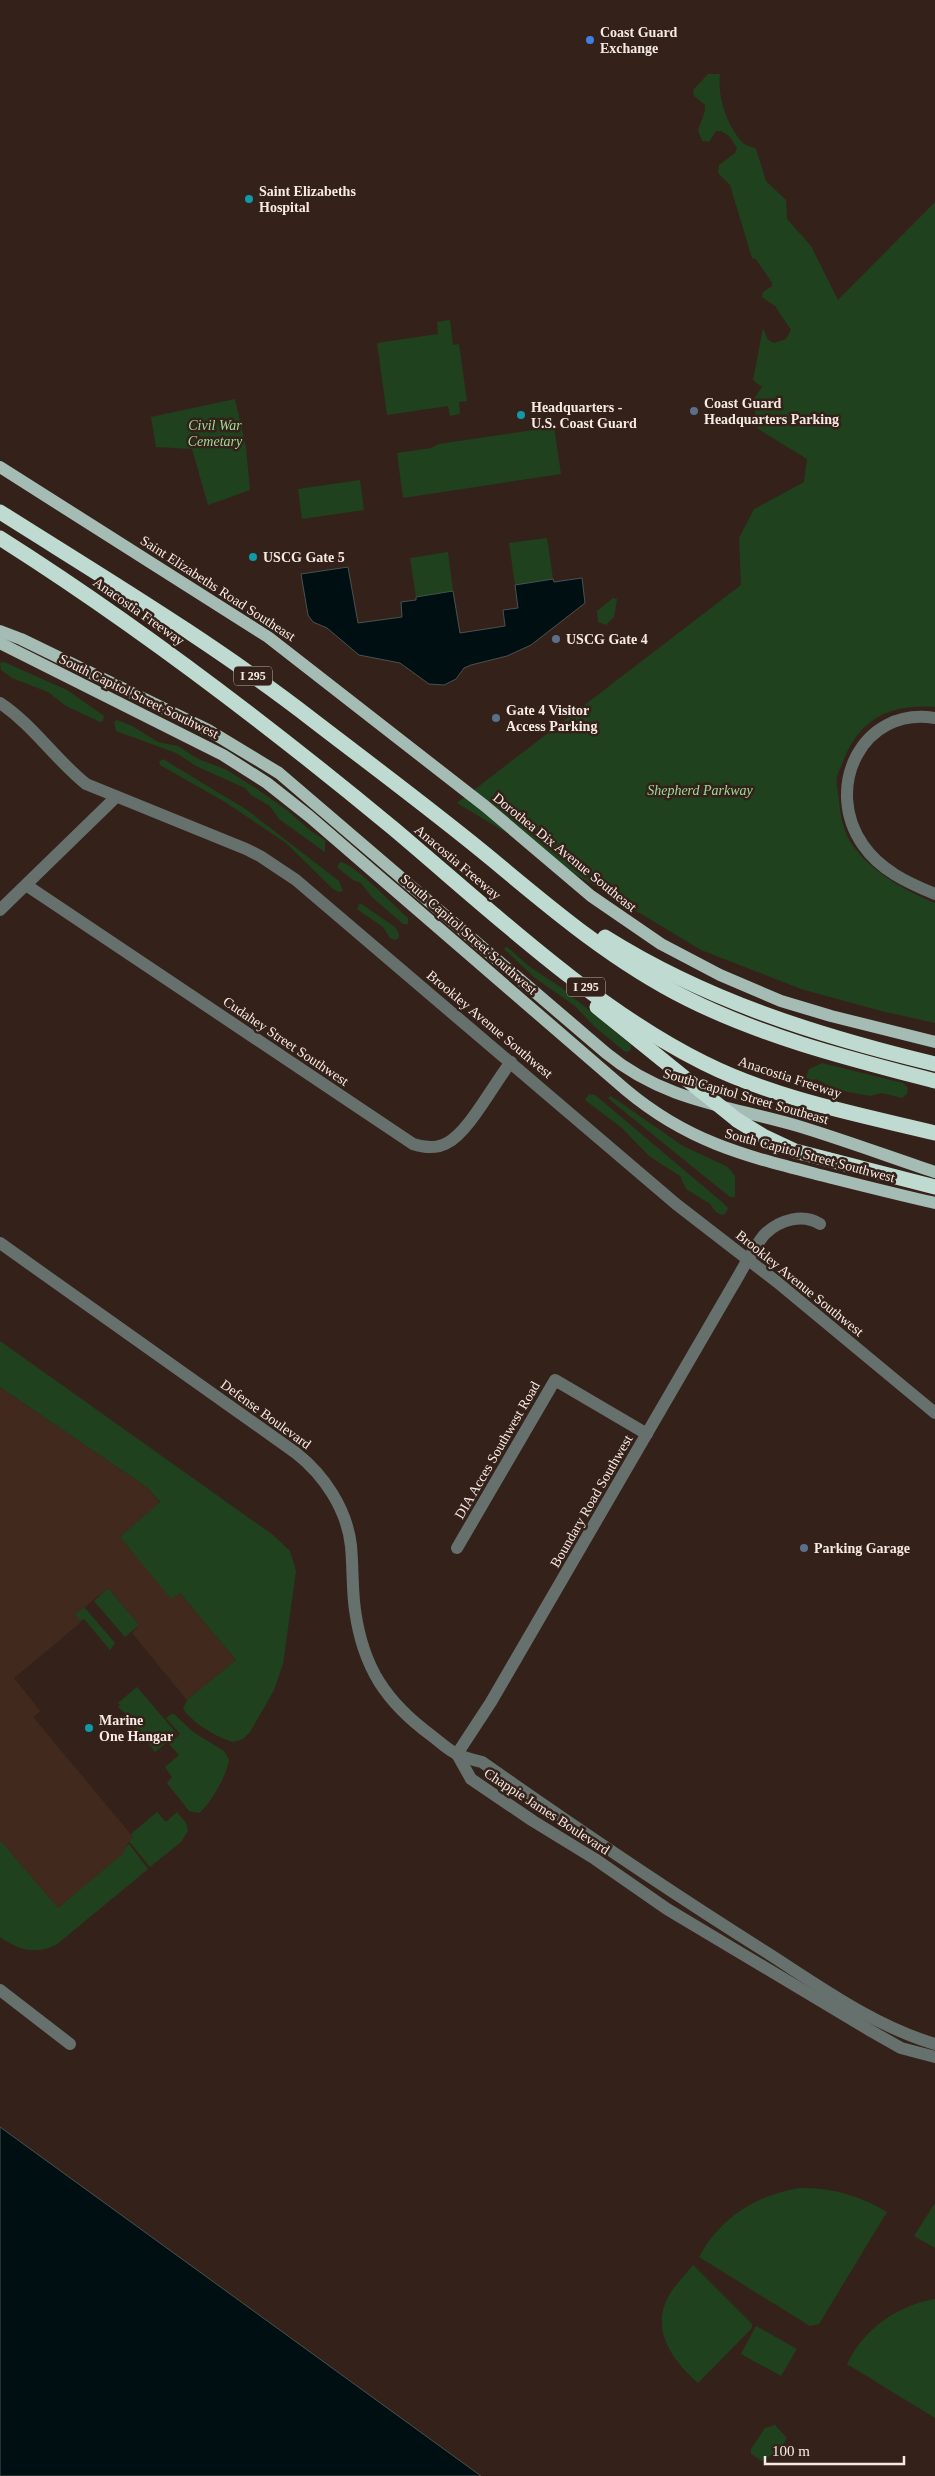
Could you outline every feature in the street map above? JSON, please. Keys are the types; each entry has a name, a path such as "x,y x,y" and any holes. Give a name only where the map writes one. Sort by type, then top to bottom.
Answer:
{"highway":[{"name":"Anacostia Freeway","path":"0,512 256,678 588,936 629,965 687,998 732,1019 805,1046 935,1081"},
{"name":"Anacostia Freeway","path":"0,538 128,622 209,682 289,746 329,775 556,964 631,1020 674,1047 734,1077 781,1094 935,1132"},
{"path":"289,746 325,782 737,1120 763,1136 795,1151 935,1187"},
{"path":"492,860 535,886 606,938 652,965 712,995 802,1028 935,1064"}],"main road":[{"name":"Saint Elizabeths Road Southeast","path":"0,467 261,632 457,784"},
{"name":"South Capitol Street Southeast","path":"0,631 21,639 208,730 279,773 606,1053 642,1079 676,1094 800,1127 935,1172"},
{"name":"South Capitol Street Southwest","path":"0,643 207,746 267,783 310,817 626,1090 671,1123 741,1155 935,1203"},
{"name":"Dorothea Dix Avenue Southeast","path":"457,784 598,901 632,925 697,964 735,982 798,1007 935,1042"}],"street":[{"name":"Brookley Avenue Southwest","path":"0,703 29,725 67,768 86,784 115,798 164,815 246,849 296,880 676,1204 935,1413"},
{"path":"935,718 909,717 891,723 868,739 853,762 846,788 847,807 855,832 868,853 894,874 935,894"},
{"path":"0,910 115,798"},
{"name":"Cudahey Street Southwest","path":"26,885 413,1144 429,1148 438,1147 458,1136 510,1062"},
{"name":"Boundary Road Southwest","path":"457,1754 491,1702 764,1234 780,1222 806,1219 820,1224"},
{"name":"Defense Boulevard","path":"0,1244 296,1453 314,1469 337,1502 347,1527 351,1545 356,1619 372,1669 386,1692 406,1717 457,1754"},
{"name":"DIA Acces Southwest Road","path":"457,1548 555,1380 647,1434"},
{"name":"Chappie James Boulevard","path":"457,1754 482,1762 669,1891 825,1990 904,2035 935,2044"},
{"name":"Chappie James Boulevard","path":"457,1754 471,1779 595,1859 667,1909 871,2032 902,2048 935,2057"},
{"path":"0,1990 70,2044"}],"shaded area":[{"path":"348,567 358,623 402,617 401,602 416,600 416,597 453,591 460,633 505,626 503,610 518,608 515,585 553,579 554,582 582,578 585,603 531,645 507,656 464,668 456,679 444,685 429,684 400,663 359,655 327,628 313,622 308,615 301,574"},
{"path":"0,1387 148,1488 160,1503 120,1537 172,1598 180,1593 236,1660 187,1700 132,1633 139,1625 108,1588 75,1615 81,1622 14,1678 40,1711 33,1717 133,1837 124,1849 126,1852 58,1908 0,1840"},
{"path":"0,2127 481,2476 0,2476"}],"green space":[{"name":"Shepherd Parkway","path":"708,74 720,74 720,92 724,110 732,127 743,143 756,149 766,181 786,200 787,219 811,246 838,300 935,202 935,707 905,708 892,711 869,723 851,745 838,773 837,783 843,825 854,847 880,873 913,893 935,903 935,1023 881,1011 801,989 701,950 457,803 741,585 739,538 754,509 804,482 807,459 758,429 753,400 762,387 753,380 763,328 768,340 774,343 786,339 791,330 775,306 762,297 763,292 772,286 772,283 756,259 752,258 730,185 718,173 719,165 735,153 737,148 729,136 721,131 716,131 709,142 702,141 698,130 705,111 705,105 694,96 693,90"},
{"path":"450,320 453,345 459,344 467,401 459,402 460,414 450,416 448,406 387,415 377,343 438,334 437,322"},
{"name":"Civil War Cemetary","path":"235,399 246,447 250,490 208,505 192,449 156,447 151,417"},
{"path":"554,427 561,474 403,498 397,453 431,448 439,444"},
{"path":"360,480 364,510 302,519 298,489"},
{"path":"547,538 553,579 515,585 509,543"},
{"path":"448,552 453,591 416,597 410,558"},
{"path":"613,598 617,599 614,617 606,625 598,622 597,611"},
{"path":"4,662 67,690 104,716 103,721 100,722 66,706 48,692 12,678 1,670 0,663"},
{"path":"117,720 132,726 158,742 178,746 198,759 225,769 257,789 325,840 325,852 279,819 270,806 251,795 245,788 196,766 176,753 116,731 114,722"},
{"path":"163,759 247,810 339,881 343,891 339,892 333,889 286,843 225,802 160,765 159,762"},
{"path":"340,862 355,870 374,886 408,918 408,924 403,924 372,897 361,883 353,880 337,867"},
{"path":"360,903 395,927 399,938 395,940 390,938 383,927 357,909"},
{"path":"507,947 530,967 562,988 631,1045 631,1049 628,1052 624,1051 595,1027 575,1006 535,978 505,950 504,948"},
{"path":"822,1063 903,1083 908,1088 907,1094 902,1098 882,1093 870,1096 837,1090 816,1079 809,1081 806,1078 809,1069"},
{"path":"589,1094 595,1095 722,1202 728,1208 725,1214 722,1215 716,1212 710,1204 686,1189 680,1176 649,1156 622,1128 585,1100"},
{"path":"611,1096 683,1146 728,1167 735,1176 735,1197 730,1197 610,1100 608,1098"},
{"path":"0,1341 273,1535 290,1551 296,1571 283,1664 274,1690 250,1732 243,1739 233,1742 220,1737 199,1725 183,1709 187,1700 236,1660 180,1593 171,1599 120,1537 160,1502 148,1488 0,1387"},
{"path":"108,1588 139,1625 125,1637 94,1601"},
{"path":"84,1607 115,1643 110,1650 84,1619 80,1621 75,1615"},
{"path":"137,1687 177,1734 155,1752 148,1743 150,1741 145,1737 143,1738 129,1721 131,1718 118,1707 120,1705 118,1703"},
{"path":"174,1714 193,1732 224,1751 229,1759 226,1772 218,1788 199,1813 189,1811 167,1783 172,1777 165,1767 179,1755 169,1744 180,1734 166,1718"},
{"path":"157,1812 166,1822 177,1812 186,1823 188,1831 181,1842 150,1867 129,1841 133,1837 131,1834"},
{"path":"0,1840 58,1908 125,1852 123,1850 129,1844 148,1869 56,1945 41,1950 27,1950 13,1945 0,1937"},
{"path":"799,2188 823,2189 845,2194 866,2201 887,2212 819,2324 810,2326 699,2257 718,2230 741,2210 768,2197"},
{"path":"935,2203 935,2248 914,2236"},
{"path":"693,2265 752,2324 752,2328 698,2383 672,2354 666,2342 662,2318 664,2305 671,2292"},
{"path":"935,2299 935,2418 847,2364 862,2340 883,2321 907,2307"},
{"path":"756,2326 797,2349 781,2376 741,2354"},
{"path":"775,2425 787,2438 780,2450 762,2461 751,2454 751,2449 765,2428"}],"place":[{"name":"Coast Guard Exchange","path":"590,40"},
{"name":"Saint Elizabeths Hospital","path":"249,199"},
{"name":"Coast Guard Headquarters Parking","path":"694,411"},
{"name":"Headquarters - U.S. Coast Guard","path":"521,415"},
{"name":"USCG Gate 5","path":"253,557"},
{"name":"USCG Gate 4","path":"556,639"},
{"name":"Gate 4 Visitor Access Parking","path":"496,718"},
{"name":"Parking Garage","path":"804,1548"},
{"name":"Marine One Hangar","path":"89,1728"}]}
